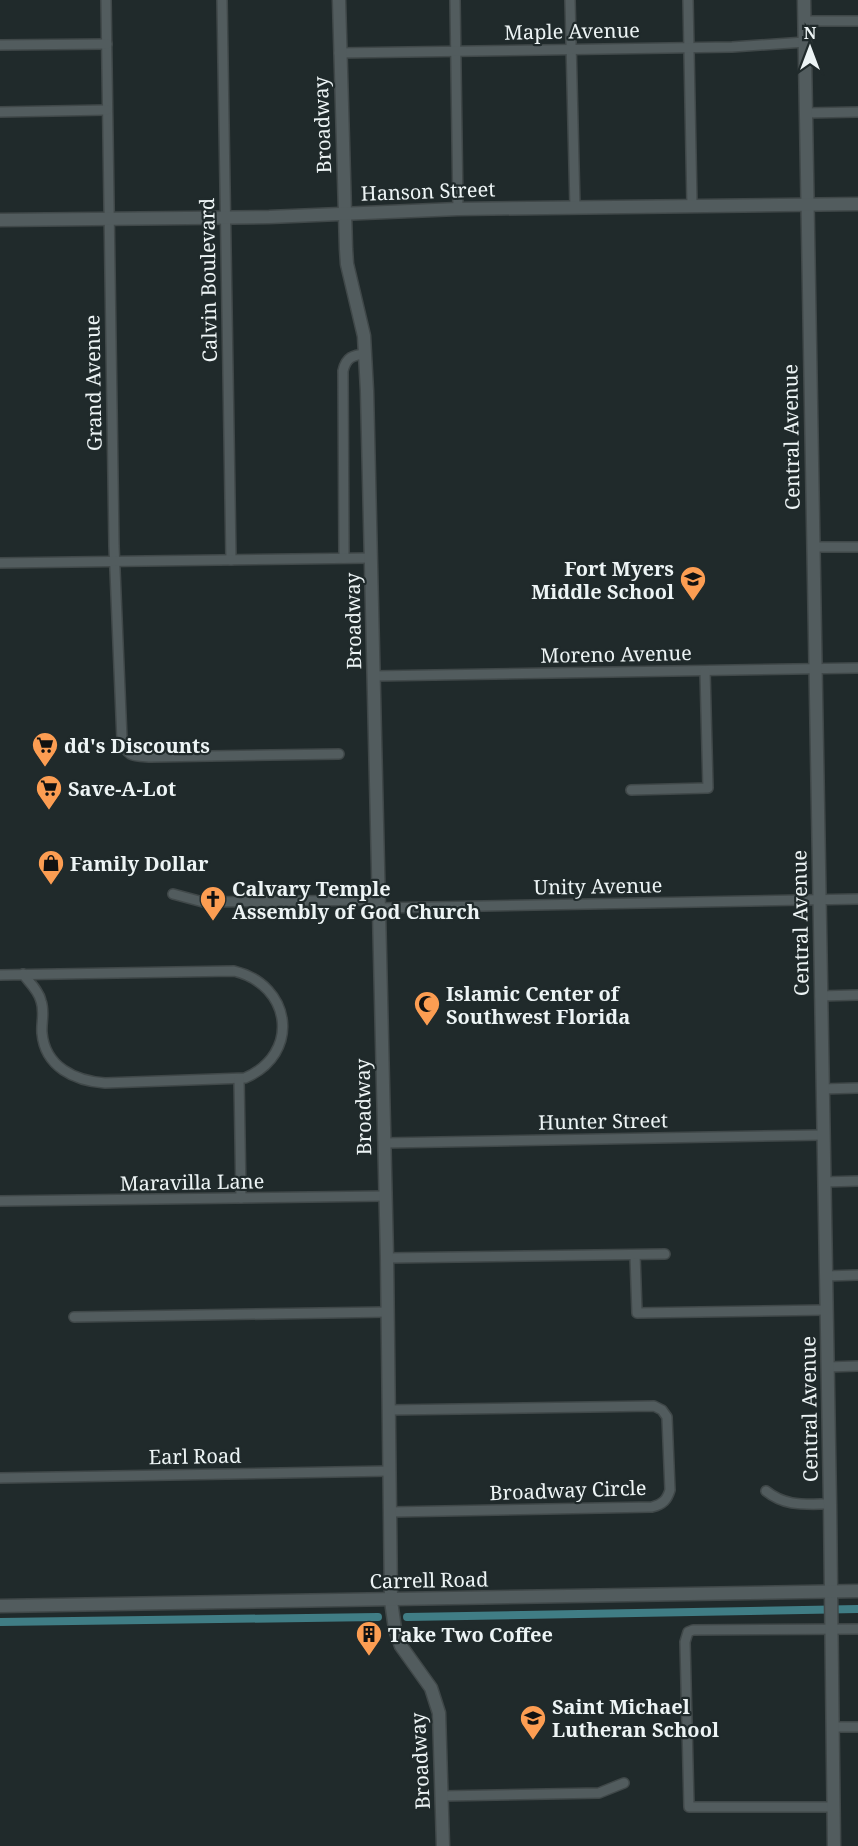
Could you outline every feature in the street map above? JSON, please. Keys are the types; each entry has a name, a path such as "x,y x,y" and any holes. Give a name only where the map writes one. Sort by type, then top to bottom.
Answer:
{"street":[{"name":"Grand Avenue","path":"106,0 114,562 124,750 131,756 339,754"},
{"name":"Calvin Boulevard","path":"222,0 231,560"},
{"name":"Broadway","path":"339,0 347,264 361,319 366,354 387,1258 391,1601 395,1629 401,1646 431,1688 440,1713 443,1846"},
{"path":"455,0 458,209"},
{"path":"570,0 575,207"},
{"path":"688,0 692,205"},
{"name":"Central Avenue","path":"804,0 834,1846"},
{"path":"804,21 858,21"},
{"name":"Maple Avenue","path":"339,52 753,46 805,42"},
{"path":"0,45 106,44"},
{"path":"0,112 108,110"},
{"path":"806,113 858,112"},
{"name":"Hanson Street","path":"0,220 225,217 458,209 858,204"},
{"name":"Broadway","path":"344,558 343,371 349,358 366,354"},
{"path":"813,547 858,547"},
{"path":"0,563 371,558"},
{"name":"Moreno Avenue","path":"374,676 858,668"},
{"path":"631,790 708,788 705,671"},
{"name":"Unity Avenue","path":"173,894 188,900 203,902 378,904 858,899"},
{"path":"0,975 23,974 226,970 252,977 267,987 283,1019 282,1037 276,1052 267,1064 253,1074 239,1079 105,1083 78,1079 58,1067 47,1050 42,1031 41,999 23,974"},
{"path":"820,996 858,995"},
{"path":"239,1079 241,1198"},
{"path":"822,1089 858,1088"},
{"name":"Hunter Street","path":"384,1143 823,1135"},
{"path":"824,1182 858,1181"},
{"name":"Maravilla Lane","path":"0,1201 385,1196"},
{"path":"387,1258 665,1254"},
{"path":"635,1255 638,1313 827,1310"},
{"path":"826,1276 858,1275"},
{"path":"74,1317 387,1312"},
{"path":"828,1367 858,1366"},
{"name":"Broadway Circle","path":"389,1410 654,1406 668,1417 670,1479 668,1499 652,1508 391,1512"},
{"name":"Earl Road","path":"0,1478 390,1471"},
{"path":"766,1491 778,1500 788,1503 830,1504"},
{"name":"Carrell Road","path":"0,1606 831,1596 858,1591"},
{"path":"833,1807 689,1807 684,1642 688,1632 693,1630 831,1624 858,1629"},
{"path":"832,1727 858,1726"},
{"path":"442,1796 599,1793 624,1783"}],"waterway":[{"path":"407,1617 858,1609"},
{"path":"0,1622 378,1617"}],"place":[{"name":"Fort Myers Middle School","path":"693,602"},
{"name":"dd's Discounts","path":"45,768"},
{"name":"Save-A-Lot","path":"49,811"},
{"name":"Family Dollar","path":"51,886"},
{"name":"Calvary Temple Assembly of God Church","path":"213,922"},
{"name":"Islamic Center of Southwest Florida","path":"427,1027"},
{"name":"Take Two Coffee","path":"369,1657"},
{"name":"Saint Michael Lutheran School","path":"533,1741"}]}
